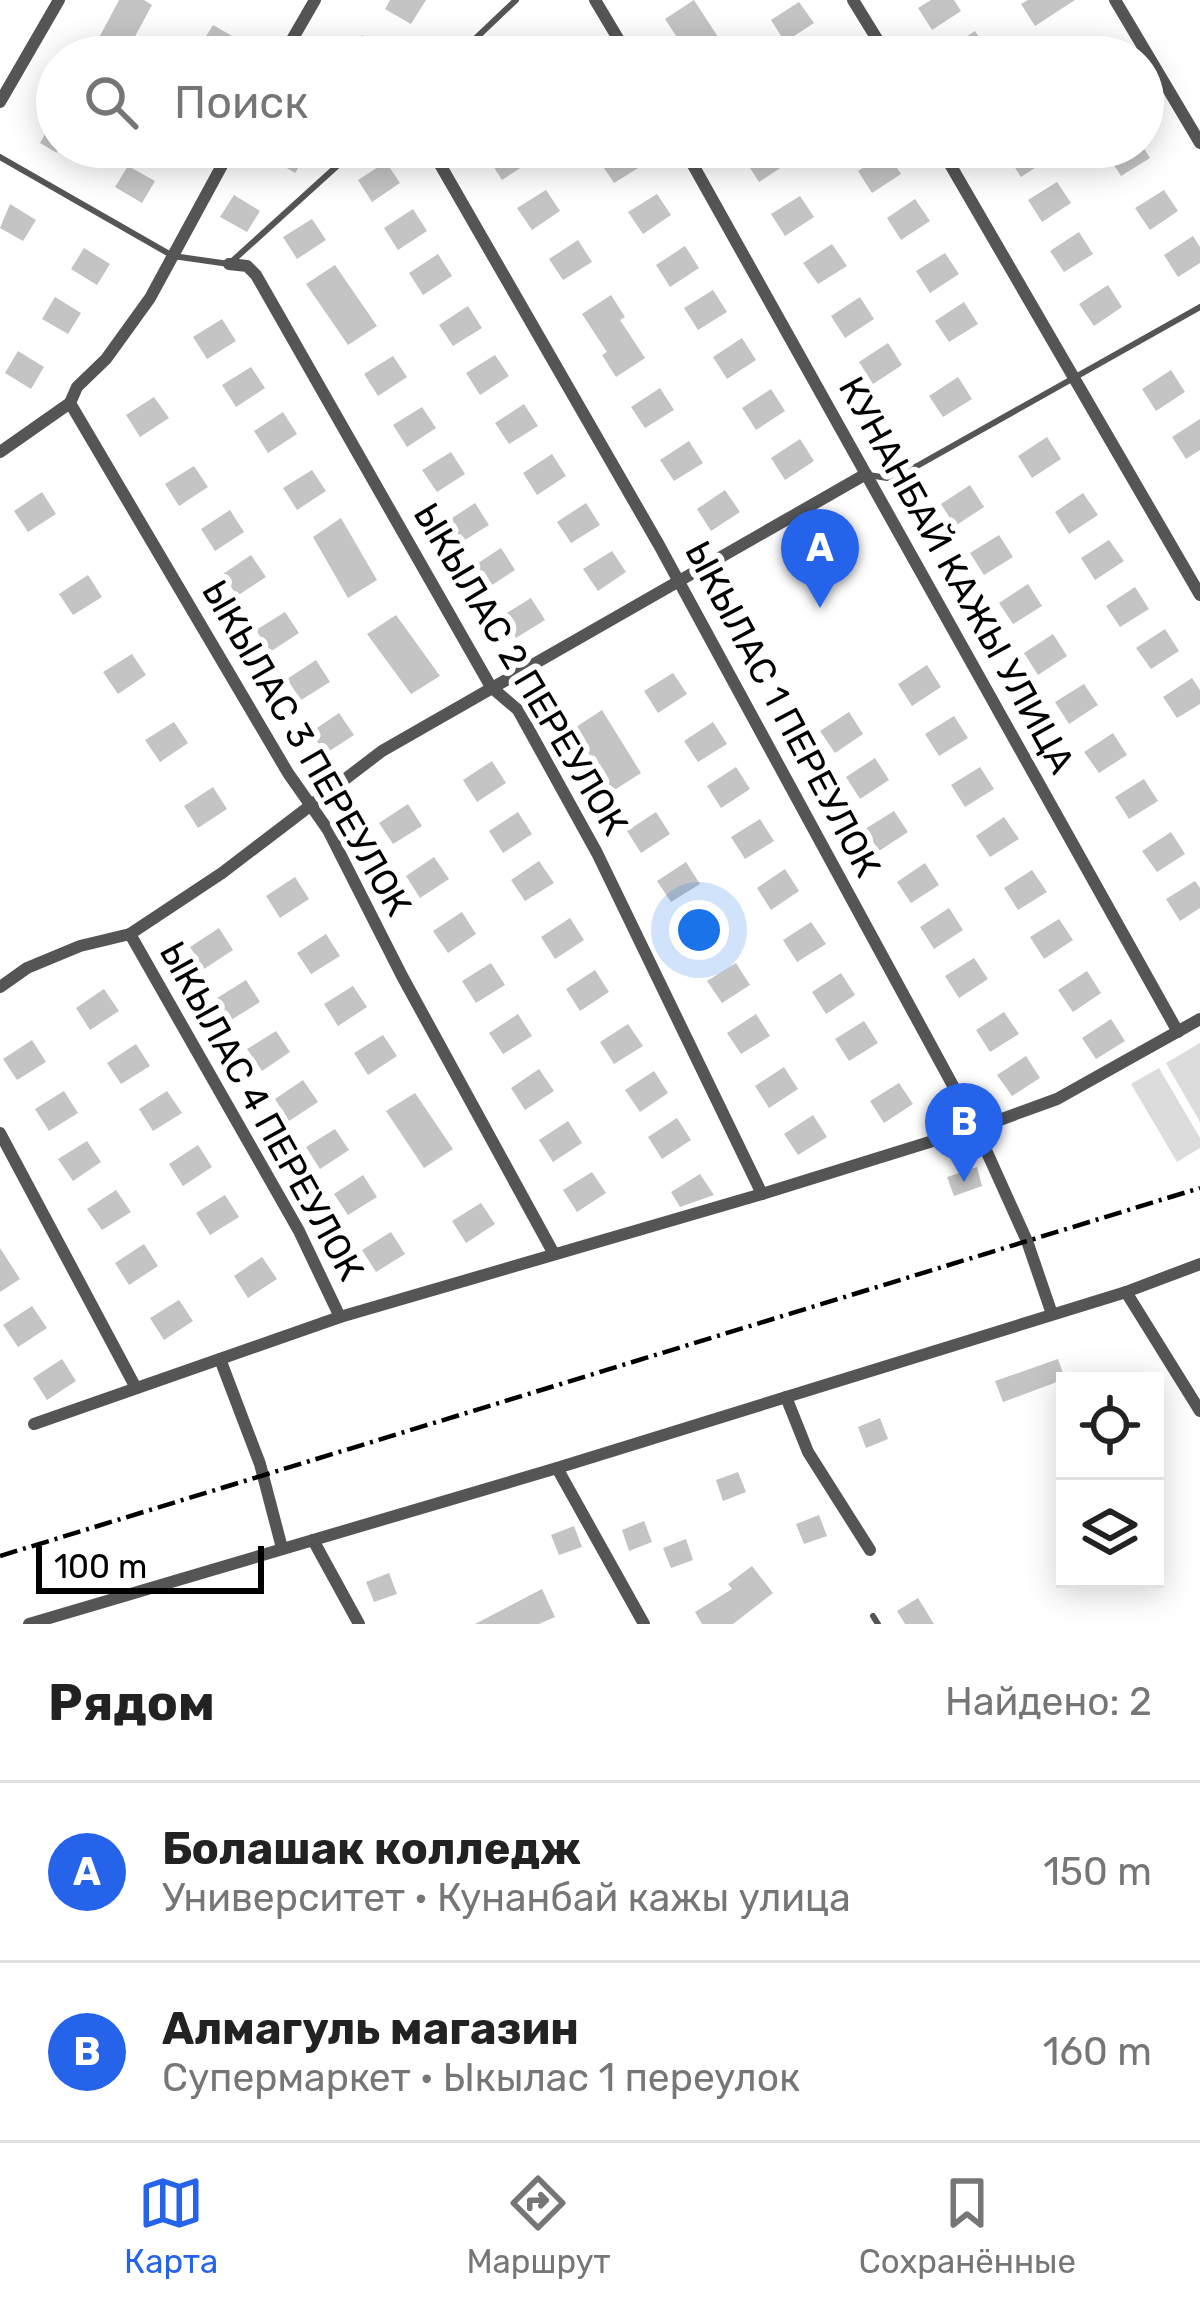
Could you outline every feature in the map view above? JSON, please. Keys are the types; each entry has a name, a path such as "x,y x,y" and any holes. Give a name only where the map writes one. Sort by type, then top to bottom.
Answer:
{"street":[{"path":"38,36 59,0"},
{"path":"294,36 315,0"},
{"path":"596,0 617,36"},
{"path":"853,0 875,36"},
{"path":"1115,0 1136,36"},
{"path":"0,101 36,39"},
{"path":"1164,82 1200,143"},
{"path":"0,452 70,403 77,387 106,358 150,298 220,168"},
{"name":"ЫКЫЛАС 1 ПЕРЕУЛОК","path":"442,168 678,581 976,1128 1028,1241 1052,1314"},
{"name":"КУНАНБАЙ КАЖЫ УЛИЦА","path":"694,168 1178,1033"},
{"path":"952,168 1200,595"},
{"name":"ЫКЫЛАС 2 ПЕРЕУЛОК","path":"229,264 247,266 256,275 491,687 518,710 597,853 762,1194"},
{"name":"ЫКЫЛАС 3 ПЕРЕУЛОК","path":"70,403 328,830 456,1078 554,1254"},
{"path":"0,986 27,968 80,946 130,934 222,873 382,751 866,474"},
{"name":"ЫКЫЛАС 4 ПЕРЕУЛОК","path":"130,934 299,1231 340,1317"},
{"path":"34,1424 340,1317 762,1194 1057,1100 1200,1019"},
{"path":"0,1133 136,1388"},
{"path":"29,1624 557,1468 1126,1292 1200,1264"},
{"path":"1126,1292 1200,1412"},
{"path":"220,1359 260,1464 282,1548"},
{"path":"786,1397 808,1452 870,1550"},
{"path":"557,1468 644,1624"},
{"path":"314,1540 358,1624"}],"lane":[{"path":"478,36 517,0"},
{"path":"0,157 172,256 229,264 335,168"},
{"path":"866,474 887,478 917,466 1200,307"}],"shaded area":[{"path":"1200,1043 1200,1122 1166,1063"},
{"path":"1159,1068 1200,1138 1200,1148 1177,1162 1131,1084"}],"building":[{"path":"119,0 144,0 152,5 135,36 100,36"},
{"path":"390,0 426,0 411,24 385,9"},
{"path":"694,0 717,36 676,36 665,19"},
{"path":"931,0 954,0 961,11 932,30 918,8"},
{"path":"1075,0 1035,26 1021,4"},
{"path":"799,2 814,23 794,36 781,36 771,20"},
{"path":"213,25 232,36 206,36"},
{"path":"127,168 155,181 142,203 115,187"},
{"path":"377,168 390,168 400,183 372,202 358,180"},
{"path":"494,168 520,168 502,180"},
{"path":"604,168 638,168 614,183"},
{"path":"750,168 780,168 759,182"},
{"path":"897,168 901,174 872,193 858,171"},
{"path":"1057,182 1071,203 1042,222 1028,200"},
{"path":"546,190 560,211 532,230 517,208"},
{"path":"1164,190 1178,211 1150,230 1135,208"},
{"path":"657,194 671,215 643,234 628,212"},
{"path":"234,195 260,211 247,232 220,217"},
{"path":"800,196 814,217 785,236 771,214"},
{"path":"915,199 930,221 901,240 887,218"},
{"path":"10,204 36,220 23,241 0,228"},
{"path":"413,209 427,231 398,250 384,228"},
{"path":"312,219 326,240 297,259 283,237"},
{"path":"1079,232 1093,254 1064,272 1050,251"},
{"path":"1193,236 1200,247 1200,263 1178,277 1164,255"},
{"path":"578,240 592,262 563,280 549,259"},
{"path":"832,244 847,266 818,284 803,263"},
{"path":"685,246 699,268 670,287 656,265"},
{"path":"84,248 110,264 97,285 71,269"},
{"path":"945,253 959,274 930,293 916,271"},
{"path":"438,254 452,276 423,295 409,273"},
{"path":"335,265 377,326 348,345 306,284"},
{"path":"1108,285 1122,307 1094,326 1079,304"},
{"path":"713,290 727,312 698,330 684,308"},
{"path":"611,295 625,317 620,320 645,358 616,377 602,355 607,352 582,314"},
{"path":"55,297 81,313 68,334 42,319"},
{"path":"860,297 874,319 845,338 831,316"},
{"path":"964,302 978,324 949,342 935,321"},
{"path":"468,306 482,328 453,346 439,325"},
{"path":"222,319 236,341 207,359 193,337"},
{"path":"742,338 756,360 727,379 713,357"},
{"path":"888,343 902,365 873,384 859,362"},
{"path":"18,351 44,367 31,389 5,373"},
{"path":"495,355 509,376 480,395 466,373"},
{"path":"393,356 407,377 378,396 364,374"},
{"path":"251,367 265,388 236,407 222,385"},
{"path":"1171,370 1185,392 1156,411 1142,389"},
{"path":"958,377 972,399 943,417 929,396"},
{"path":"660,388 674,410 645,428 631,407"},
{"path":"771,389 785,411 756,430 742,408"},
{"path":"154,397 169,418 140,437 126,415"},
{"path":"524,404 538,426 509,444 495,423"},
{"path":"422,407 436,428 407,447 393,425"},
{"path":"283,412 297,434 268,453 254,431"},
{"path":"1200,419 1200,450 1186,459 1172,437"},
{"path":"1047,437 1061,459 1032,478 1018,456"},
{"path":"800,439 814,461 785,480 771,458"},
{"path":"689,441 703,463 674,481 660,460"},
{"path":"451,452 465,474 437,492 422,470"},
{"path":"552,454 566,476 537,495 523,473"},
{"path":"194,466 208,487 179,506 165,484"},
{"path":"312,470 326,491 297,510 283,488"},
{"path":"970,485 984,507 955,526 941,504"},
{"path":"725,490 740,512 711,531 697,509"},
{"path":"42,492 56,514 28,532 14,511"},
{"path":"1083,493 1098,515 1069,534 1055,512"},
{"path":"475,503 489,525 460,543 446,522"},
{"path":"586,503 600,525 571,543 557,522"},
{"path":"230,510 244,532 215,551 201,529"},
{"path":"341,518 377,580 348,598 313,537"},
{"path":"999,535 1013,557 984,575 970,553"},
{"path":"1109,540 1124,561 1095,580 1081,558"},
{"path":"501,548 515,570 486,589 472,567"},
{"path":"612,551 626,572 598,591 583,569"},
{"path":"251,555 266,577 237,596 223,574"},
{"path":"88,575 102,597 73,615 59,594"},
{"path":"1028,584 1042,606 1013,624 999,603"},
{"path":"1135,587 1149,609 1120,627 1106,606"},
{"path":"531,598 545,620 516,638 502,616"},
{"path":"285,612 299,633 270,652 256,630"},
{"path":"396,615 440,676 411,694 367,634"},
{"path":"1165,629 1179,651 1151,669 1136,648"},
{"path":"1053,634 1067,656 1038,675 1024,653"},
{"path":"132,654 146,675 118,694 103,672"},
{"path":"316,660 330,682 301,700 287,679"},
{"path":"927,665 941,687 912,706 898,684"},
{"path":"673,673 687,694 658,713 644,691"},
{"path":"1192,678 1200,690 1200,704 1177,718 1163,697"},
{"path":"1084,684 1098,705 1069,724 1055,702"},
{"path":"602,710 641,773 613,791 573,729"},
{"path":"849,712 863,734 835,753 820,731"},
{"path":"339,713 354,735 325,754 311,732"},
{"path":"954,716 968,738 939,756 925,734"},
{"path":"174,722 188,743 160,762 145,740"},
{"path":"713,722 727,744 698,762 684,741"},
{"path":"1113,733 1127,755 1099,773 1084,752"},
{"path":"875,758 889,780 860,799 846,777"},
{"path":"492,761 506,783 477,802 463,780"},
{"path":"736,767 750,789 721,808 707,786"},
{"path":"980,767 994,789 965,807 951,785"},
{"path":"1144,779 1158,801 1129,819 1115,797"},
{"path":"213,787 227,809 198,828 184,806"},
{"path":"408,804 422,826 393,844 379,823"},
{"path":"894,811 908,832 879,851 865,829"},
{"path":"518,812 532,834 503,853 489,831"},
{"path":"656,812 670,834 641,853 627,831"},
{"path":"1004,817 1019,839 990,857 976,836"},
{"path":"760,819 774,841 745,859 731,837"},
{"path":"1171,832 1185,854 1157,872 1142,851"},
{"path":"434,857 449,879 420,898 406,876"},
{"path":"539,861 554,883 525,901 511,880"},
{"path":"686,862 700,884 671,902 657,881"},
{"path":"925,863 939,885 911,903 897,882"},
{"path":"785,869 799,891 771,910 757,888"},
{"path":"1032,870 1047,892 1018,910 1004,888"},
{"path":"295,877 309,899 280,918 266,896"},
{"path":"1195,881 1200,888 1200,908 1180,921 1166,899"},
{"path":"949,908 963,930 934,949 920,927"},
{"path":"462,912 476,934 448,953 433,931"},
{"path":"570,918 584,940 555,959 541,937"},
{"path":"712,919 726,941 697,960 683,938"},
{"path":"1059,919 1073,940 1044,959 1030,937"},
{"path":"811,922 826,944 797,962 783,940"},
{"path":"219,928 233,950 204,969 190,947"},
{"path":"326,934 340,956 311,974 297,953"},
{"path":"974,958 988,979 959,998 945,976"},
{"path":"491,963 505,985 476,1003 462,981"},
{"path":"736,963 750,985 722,1003 707,981"},
{"path":"595,970 609,992 580,1011 566,989"},
{"path":"1087,971 1101,993 1073,1012 1058,990"},
{"path":"841,973 855,995 826,1014 812,992"},
{"path":"246,980 260,1002 231,1020 217,998"},
{"path":"353,986 367,1007 338,1026 324,1004"},
{"path":"104,989 119,1011 90,1030 76,1008"},
{"path":"1004,1012 1019,1034 990,1052 976,1030"},
{"path":"518,1014 532,1036 503,1054 489,1033"},
{"path":"756,1014 770,1036 741,1054 727,1033"},
{"path":"1111,1019 1125,1041 1096,1059 1082,1038"},
{"path":"864,1021 878,1043 849,1061 835,1039"},
{"path":"628,1024 643,1046 614,1064 600,1042"},
{"path":"276,1031 290,1052 262,1071 247,1049"},
{"path":"383,1035 397,1056 368,1075 354,1053"},
{"path":"32,1040 46,1062 17,1080 3,1059"},
{"path":"136,1044 150,1066 121,1084 107,1063"},
{"path":"1026,1056 1040,1078 1012,1096 997,1075"},
{"path":"784,1067 798,1089 769,1108 755,1086"},
{"path":"539,1069 554,1091 525,1110 511,1088"},
{"path":"654,1071 668,1093 640,1112 625,1090"},
{"path":"303,1080 318,1102 289,1121 275,1099"},
{"path":"899,1083 913,1104 884,1123 870,1101"},
{"path":"64,1091 78,1113 49,1131 35,1109"},
{"path":"167,1091 182,1113 153,1131 139,1109"},
{"path":"415,1093 453,1149 424,1168 386,1111"},
{"path":"813,1115 827,1137 798,1155 784,1134"},
{"path":"677,1118 691,1140 662,1159 648,1137"},
{"path":"568,1121 582,1143 553,1162 539,1140"},
{"path":"335,1129 349,1150 320,1169 306,1147"},
{"path":"87,1141 101,1162 73,1181 58,1159"},
{"path":"198,1145 212,1167 183,1186 169,1164"},
{"path":"977,1167 982,1186 954,1196 947,1177"},
{"path":"592,1172 606,1193 577,1212 563,1190"},
{"path":"700,1174 714,1195 680,1207 671,1192"},
{"path":"363,1175 377,1197 348,1215 334,1194"},
{"path":"116,1190 131,1212 102,1230 87,1209"},
{"path":"225,1195 239,1217 210,1235 196,1213"},
{"path":"481,1203 495,1224 466,1243 452,1221"},
{"path":"391,1232 405,1254 376,1272 362,1250"},
{"path":"144,1244 158,1266 129,1285 115,1263"},
{"path":"0,1248 20,1279 0,1292"},
{"path":"262,1257 277,1279 248,1298 234,1276"},
{"path":"179,1300 193,1321 164,1340 150,1318"},
{"path":"32,1306 47,1328 18,1347 3,1325"},
{"path":"62,1359 76,1381 47,1400 33,1378"},
{"path":"1058,1359 1063,1372 1056,1372 1056,1382 1003,1402 995,1381"},
{"path":"880,1418 888,1439 866,1448 858,1427"},
{"path":"738,1472 746,1492 723,1501 716,1480"},
{"path":"819,1515 827,1536 804,1544 796,1524"},
{"path":"644,1521 652,1542 629,1551 622,1530"},
{"path":"574,1526 582,1547 559,1555 551,1535"},
{"path":"686,1539 693,1560 671,1568 663,1548"},
{"path":"752,1566 773,1593 733,1624 702,1624 695,1612 732,1589 728,1584"},
{"path":"389,1573 397,1594 374,1602 366,1582"},
{"path":"542,1589 555,1617 539,1624 475,1624"},
{"path":"918,1598 934,1624 905,1624 897,1611"}],"railway":[{"path":"0,1556 1200,1188"}],"place":[{"name":"Болашак колледж","path":"820,608"},
{"name":"Алмагуль магазин","path":"964,1182"}]}
